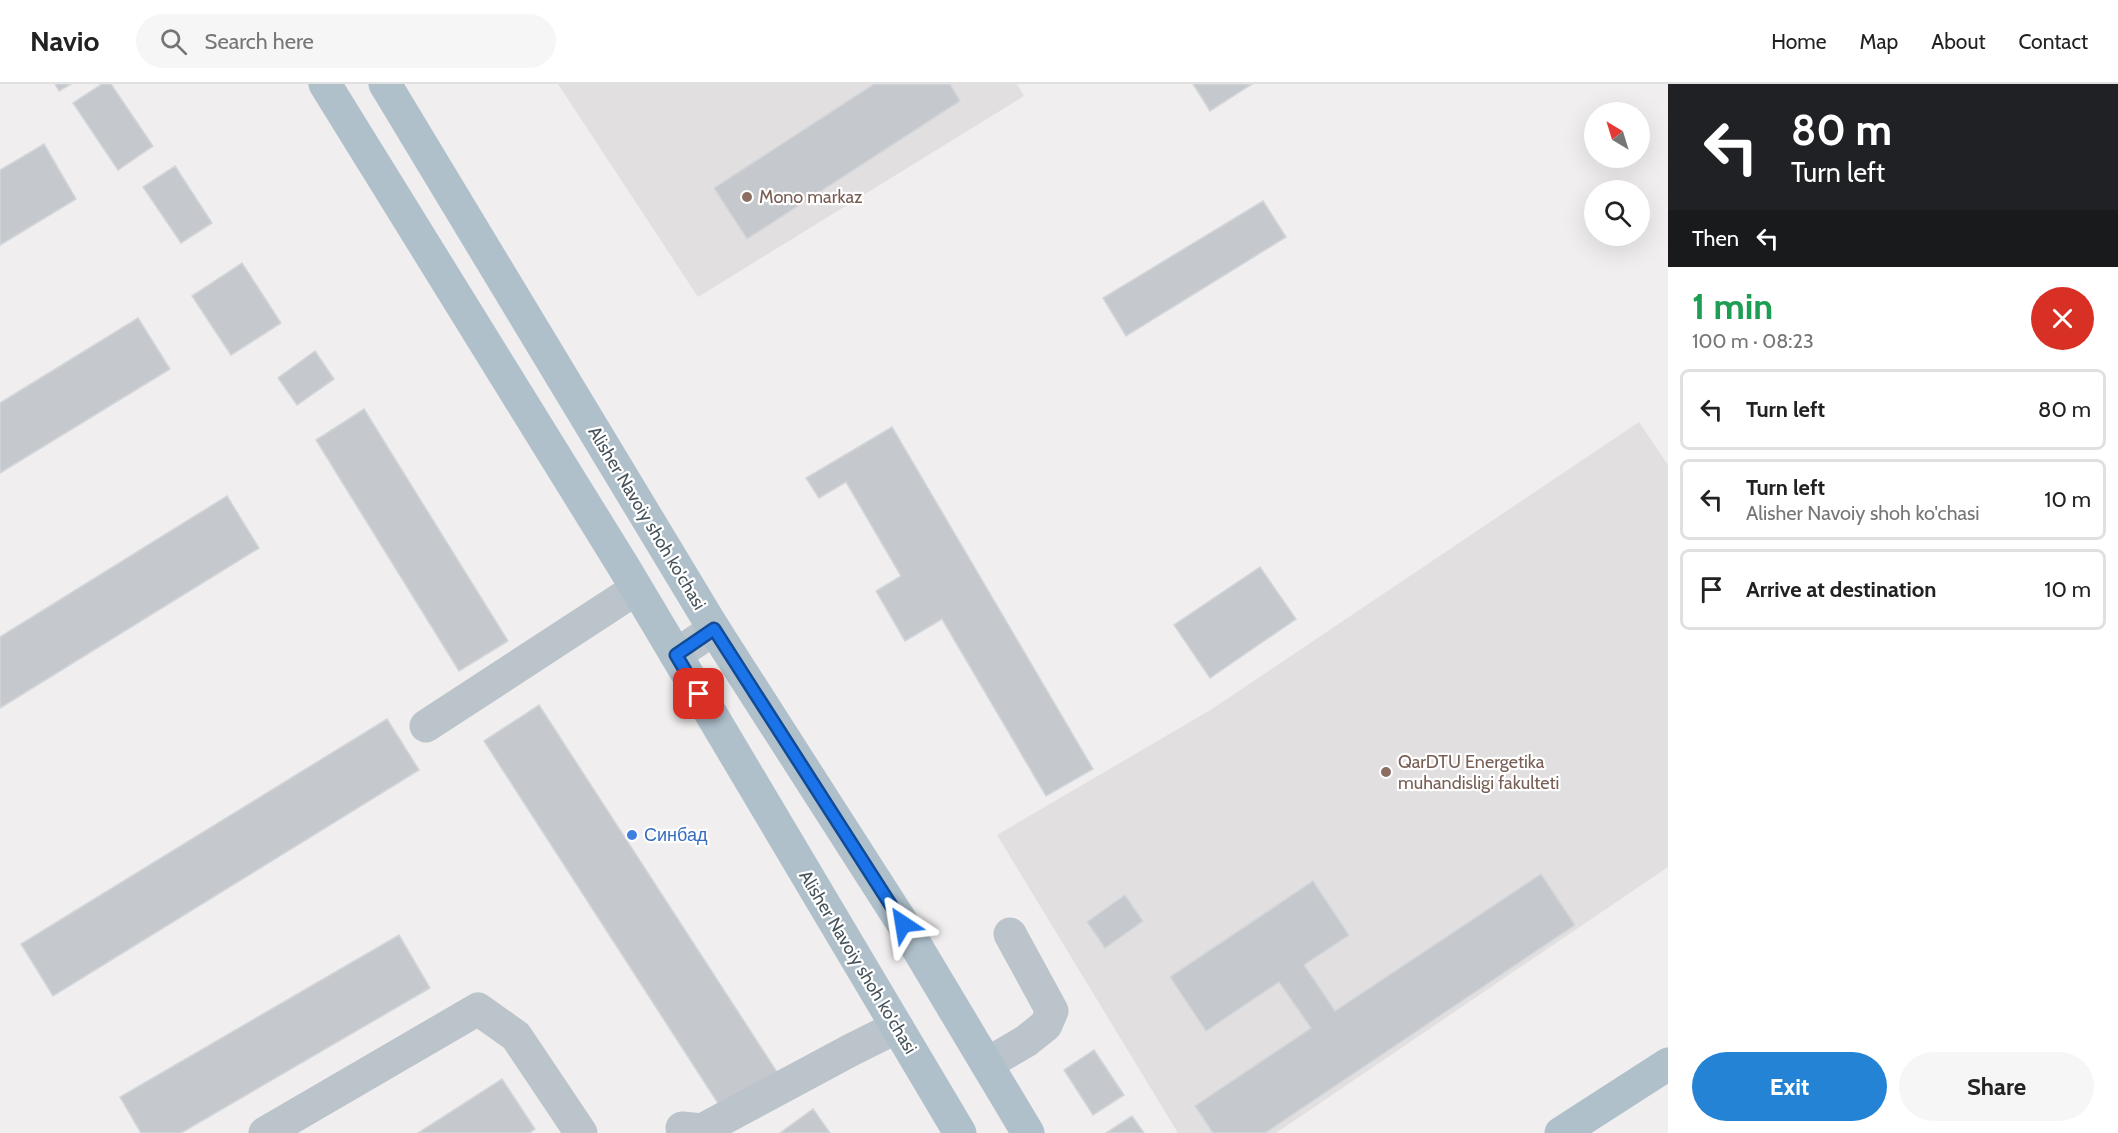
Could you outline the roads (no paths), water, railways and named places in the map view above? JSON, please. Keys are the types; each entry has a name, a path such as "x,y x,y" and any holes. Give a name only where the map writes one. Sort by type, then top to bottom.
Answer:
{"main road":[{"name":"Alisher Navoiy shoh ko'chasi","path":"325,84 676,655 960,1133"},
{"name":"Alisher Navoiy shoh ko'chasi","path":"385,84 714,629 903,924 1028,1133"},
{"path":"1561,1133 1668,1064"}],"street":[{"path":"426,726 636,589"},
{"path":"676,655 714,629"},
{"path":"987,1064 1026,1041 1046,1025 1052,1011 1010,934"},
{"path":"265,1133 478,1009 516,1036 581,1133"},
{"path":"682,1128 702,1130 897,1027"}],"place":[{"name":"Mono markaz","path":"747,197"},
{"name":"QarDTU Energetika muhandisligi fakulteti","path":"1386,772"},
{"name":"Синбад","path":"632,835"}]}
